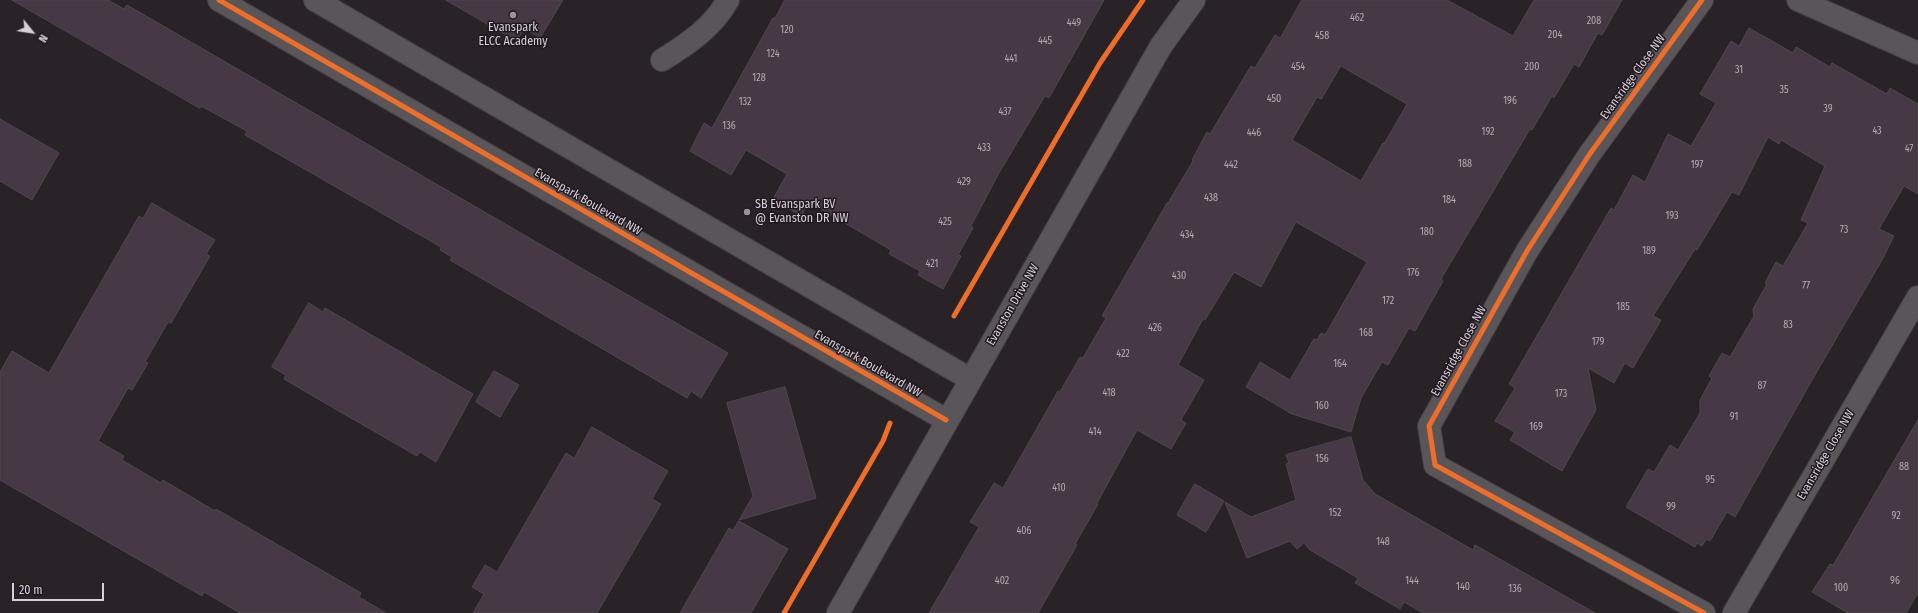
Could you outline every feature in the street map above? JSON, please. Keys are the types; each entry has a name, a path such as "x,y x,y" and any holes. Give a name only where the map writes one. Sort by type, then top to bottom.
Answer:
{"street":[{"name":"Evanspark Boulevard NW","path":"219,0 946,420"},
{"path":"315,0 970,379"},
{"path":"662,60 694,40 722,9 728,0"},
{"name":"Evanston Drive NW","path":"838,613 946,420 1161,46 1194,0"},
{"name":"Evansridge Close NW","path":"1702,0 1589,155 1531,245 1429,426 1435,465 1704,613"},
{"path":"1798,0 1918,52"},
{"name":"Evansridge Close NW","path":"1734,613 1918,297"}],"building":[{"path":"12,0 108,0 124,9 127,5 728,353 701,398 691,391 687,398 450,260 452,257 440,250 441,247 245,135 247,131 201,106 200,108"},
{"name":"Evanspark ELCC Academy","path":"446,0 563,0 540,38 524,28 517,41"},
{"path":"785,0 1104,0 1049,98 1045,96 999,173 971,226 973,228 958,255 961,256 943,289 918,275 920,271 889,254 891,250 809,202 801,216 773,199 787,174 746,150 731,175 690,151 704,123 712,128 773,18 775,18"},
{"path":"1302,0 1447,0 1513,36 1534,0 1622,0 1602,35 1598,33 1579,67 1574,64 1554,98 1552,96 1532,130 1530,129 1441,279 1443,281 1415,331 1409,328 1388,365 1382,362 1361,398 1351,432 1292,414 1246,387 1260,362 1290,380 1314,339 1317,340 1321,333 1325,335 1367,262 1296,222 1261,287 1234,272 1205,320 1203,319 1178,365 1204,380 1181,420 1186,423 1171,449 1137,430 1075,544 1077,545 1038,613 929,613 979,527 970,522 994,483 1003,488 1058,391 1060,392 1080,357 1083,358 1106,318 1102,316 1193,161 1192,160 1207,132 1210,134 1251,66 1255,68 1275,35 1280,38","holes":["1341,66 1407,104 1361,181 1292,140 1317,97 1321,99"]},
{"path":"1749,28 1793,53 1796,47 1830,67 1832,63 1887,94 1890,88 1918,104 1918,194 1904,186 1879,229 1894,236 1882,260 1735,517 1727,512 1710,541 1706,539 1702,546 1697,543 1695,547 1626,507 1648,469 1654,472 1670,445 1678,450 1700,413 1700,400 1712,378 1709,376 1722,353 1730,357 1754,316 1753,309 1767,284 1765,283 1776,262 1783,266 1808,223 1801,220 1825,166 1781,140 1779,144 1768,137 1739,195 1732,192 1697,250 1695,249 1653,316 1661,320 1633,368 1625,363 1614,383 1588,368 1596,410 1562,471 1510,440 1515,432 1495,421 1515,388 1509,384 1611,208 1614,210 1633,175 1645,182 1668,134 1691,146 1716,103 1700,94 1731,41 1739,46"},
{"path":"0,119 59,153 32,200 0,181"},
{"path":"152,203 215,240 206,254 210,256 171,323 168,322 145,362 148,363 132,390 128,388 98,441 124,456 122,460 161,483 163,480 215,511 216,509 361,593 359,597 386,613 240,613 204,592 202,596 0,480 0,372 12,351 49,373 139,216 143,218"},
{"path":"309,303 323,312 325,308 473,394 436,462 420,452 417,456 337,410 284,379 286,375 272,367"},
{"path":"494,371 519,385 500,417 476,402"},
{"path":"785,387 816,498 739,520 753,496 727,403"},
{"path":"1918,420 1918,593 1906,613 1848,613 1812,592 1830,564 1833,565"},
{"path":"592,427 668,471 652,499 661,504 597,613 473,613 484,594 472,587 485,565 497,572 566,453 574,458"},
{"path":"1351,437 1363,480 1375,494 1473,550 1475,545 1595,613 1423,613 1404,602 1400,609 1355,583 1358,578 1310,550 1304,543 1297,549 1290,541 1247,558 1225,502 1251,517 1296,500 1286,464 1289,463 1286,455"},
{"path":"1195,484 1224,501 1206,532 1177,515"},
{"path":"739,521 788,549 751,613 680,613 729,528 733,530"}],"cycle path":[{"path":"219,0 946,420"},
{"path":"954,316 1100,63 1143,0"},
{"path":"1702,0 1589,155 1527,251 1429,426 1435,465 1704,613"},
{"path":"784,613 883,441 890,423"}],"place":[{"name":"Evanspark ELCC Academy","path":"513,15"},
{"name":"SB Evanspark BV @ Evanston DR NW","path":"747,212"}]}
